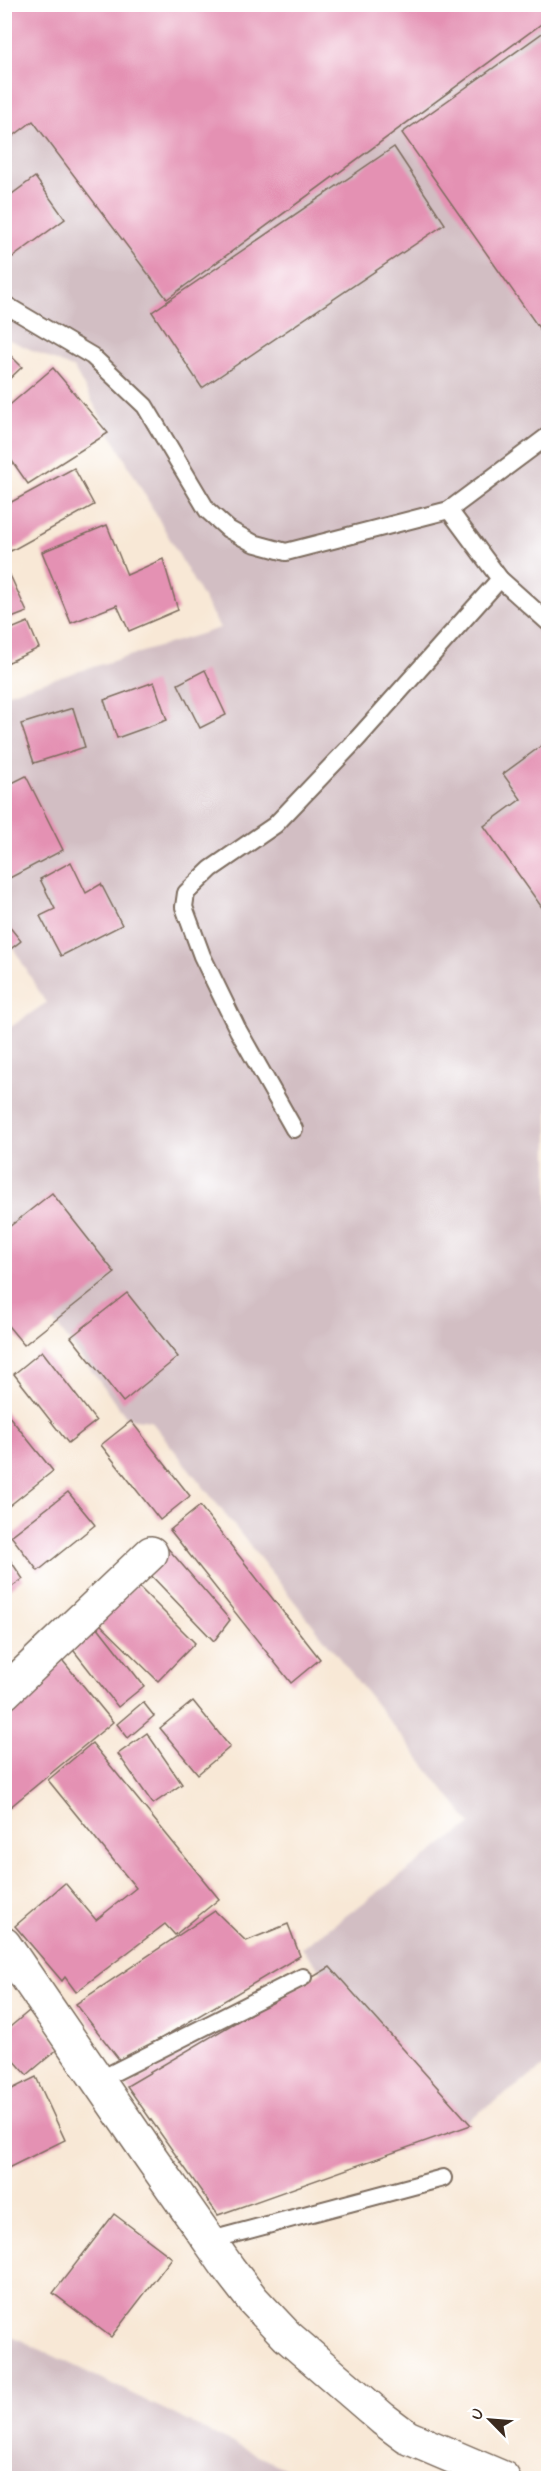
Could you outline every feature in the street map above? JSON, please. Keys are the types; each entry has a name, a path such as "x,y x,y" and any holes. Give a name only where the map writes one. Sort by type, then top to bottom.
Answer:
{"street":[{"path":"4,1693 151,1553"},
{"path":"4,1944 41,1994 97,2081 211,2241 229,2270 253,2300 287,2336 383,2419 408,2437 503,2478"}],"lane":[{"path":"4,304 92,356 145,406 207,510 228,529 253,543 286,552 448,510 549,436"},
{"path":"448,510 500,579 549,622"},
{"path":"294,1129 238,1030 202,956 184,907 186,893 212,868 275,825 358,738 500,579"},
{"path":"97,2081 303,1977"},
{"path":"211,2241 443,2178"}],"shaded area":[{"path":"5,5 548,5 548,2064 454,2130 302,1948 471,1824 151,1421 127,1418 5,1257 5,1031 46,1003 5,934 5,694 220,628 74,369 5,338"},
{"path":"4,2332 110,2383 304,2478 5,2478"}],"building":[{"path":"4,4 548,4 548,19 167,299 33,121 4,143"},
{"path":"548,29 548,341 402,133"},
{"path":"394,147 445,224 202,388 152,312"},
{"path":"35,177 65,219 13,257 4,246 4,200"},
{"path":"4,349 22,367 4,384"},
{"path":"53,368 108,433 28,484 5,451 5,409"},
{"path":"74,468 94,505 11,551 4,540 4,506"},
{"path":"107,525 127,575 163,559 178,610 129,631 117,605 71,623 42,552"},
{"path":"10,575 27,612 4,621 4,577"},
{"path":"28,622 39,648 7,663 4,656 4,632"},
{"path":"205,670 226,715 200,728 178,684"},
{"path":"154,682 167,720 117,738 104,700"},
{"path":"73,708 85,747 34,763 21,724"},
{"path":"545,743 548,748 548,916 484,826 521,799 503,774"},
{"path":"26,776 63,850 4,881 4,787"},
{"path":"71,862 86,893 101,884 122,925 61,956 40,916 55,909 40,879"},
{"path":"4,920 21,941 4,954"},
{"path":"52,1193 115,1273 24,1345 4,1321 4,1231"},
{"path":"127,1293 178,1357 123,1402 71,1337"},
{"path":"42,1351 96,1421 68,1443 14,1374"},
{"path":"4,1410 53,1471 4,1510"},
{"path":"131,1421 190,1496 160,1520 101,1445"},
{"path":"68,1492 95,1525 38,1571 11,1536"},
{"path":"200,1506 320,1659 291,1683 170,1530"},
{"path":"165,1545 230,1620 214,1641 143,1567"},
{"path":"8,1557 23,1579 4,1592 4,1559"},
{"path":"136,1584 195,1643 158,1681 98,1622"},
{"path":"93,1621 144,1686 118,1707 67,1642"},
{"path":"63,1661 113,1722 9,1808 4,1803 4,1709"},
{"path":"193,1701 230,1747 198,1774 160,1728"},
{"path":"143,1702 154,1716 128,1738 117,1724"},
{"path":"147,1733 182,1784 153,1804 118,1754"},
{"path":"92,1743 219,1899 175,1935 165,1924 76,1992 65,1977 62,1981 15,1926 65,1883 96,1920 136,1888 48,1780"},
{"path":"215,1911 246,1941 288,1924 300,1956 121,2062 76,2004"},
{"path":"330,1967 471,2125 218,2215 127,2086"},
{"path":"29,2011 60,2047 27,2075 4,2049 4,2032"},
{"path":"36,2077 65,2140 4,2170 4,2093"},
{"path":"114,2214 172,2258 111,2337 53,2293"}]}
